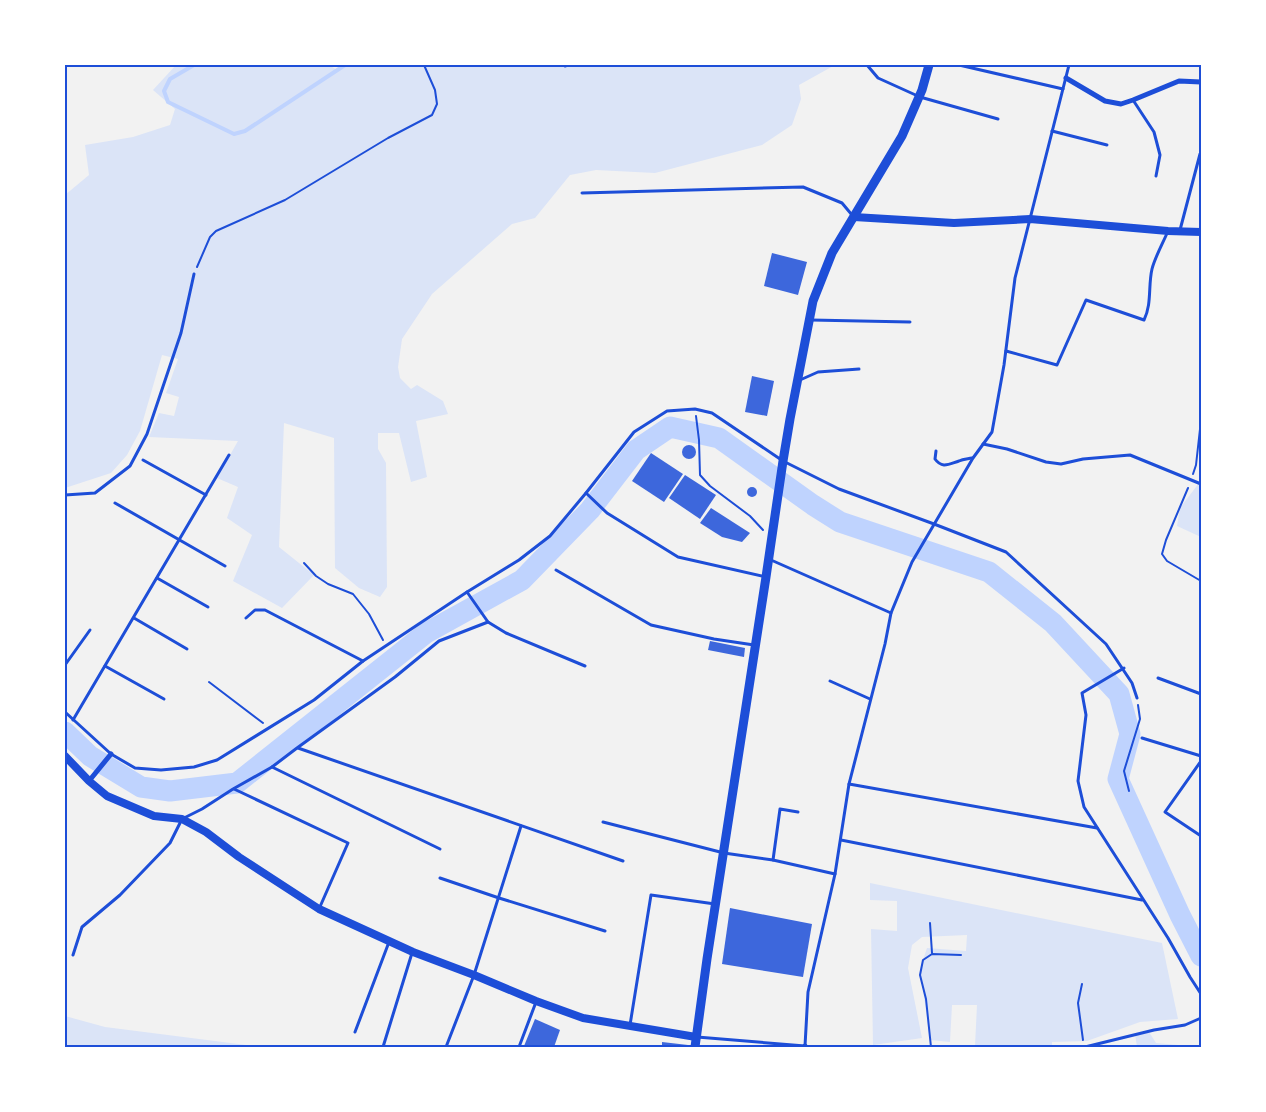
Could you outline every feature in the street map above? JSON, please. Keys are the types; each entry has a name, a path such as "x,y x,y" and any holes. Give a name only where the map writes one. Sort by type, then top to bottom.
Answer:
{"main road":[{"path":"695,1047 783,461 813,300 832,253 902,136 920,97 930,65"}],"street":[{"path":"1066,78 1105,102 1121,104 1179,80 1201,82"},
{"path":"854,217 954,224 1030,219 1168,231 1201,232"},
{"path":"89,781 111,754"},
{"path":"65,756 89,781 107,796 154,816 182,819 206,832 239,857 319,909 413,952 583,1018 696,1037"}],"lane":[{"path":"867,65 878,78 920,97 998,119"},
{"path":"959,65 1063,89"},
{"path":"696,1037 806,1047 808,992 835,874 849,784 885,644 891,613 912,562 972,458 992,432 1006,351 1015,278 1069,65"},
{"path":"1133,100 1154,132 1160,155 1156,176"},
{"path":"1052,131 1107,144"},
{"path":"1180,231 1200,154"},
{"path":"582,193 803,187 842,203 854,217"},
{"path":"1006,351 1057,365 1086,300 1144,320 1149,304 1152,268 1168,231"},
{"path":"65,496 95,493 130,466 147,434 181,333 194,274"},
{"path":"809,320 910,322"},
{"path":"797,381 818,372 858,369"},
{"path":"65,712 111,754 135,768 161,770 194,766 217,760 314,700 363,661 519,560 550,536 634,432 667,411 695,409 712,413 783,461 839,489 1006,552 1106,644 1124,668 1138,698"},
{"path":"983,444 1046,462 1061,464 1083,459 1130,456 1201,484"},
{"path":"936,450 935,459 938,464 945,466 962,459 972,458"},
{"path":"74,720 229,455"},
{"path":"142,460 206,495"},
{"path":"586,493 607,513 678,558 766,577"},
{"path":"115,503 225,566"},
{"path":"768,559 891,613"},
{"path":"556,570 651,625 714,639 755,645"},
{"path":"157,578 208,607"},
{"path":"467,592 488,622 506,633 585,666"},
{"path":"246,618 254,610 264,610 363,661"},
{"path":"134,618 187,649"},
{"path":"73,955 82,927 120,895 170,843 182,819 272,767 395,677 439,640 488,622"},
{"path":"65,665 90,630"},
{"path":"105,666 164,699"},
{"path":"1124,668 1082,693 1086,715 1078,781 1084,807 1125,869 1201,994"},
{"path":"1158,678 1201,694"},
{"path":"830,681 870,699"},
{"path":"1142,738 1201,756"},
{"path":"297,748 622,861"},
{"path":"1201,761 1164,812 1201,836"},
{"path":"272,767 440,849"},
{"path":"849,784 1097,828"},
{"path":"233,789 348,843 319,909"},
{"path":"773,860 780,809 798,812"},
{"path":"603,822 724,852 773,860 835,874"},
{"path":"446,1047 474,975 521,826"},
{"path":"841,840 1143,900"},
{"path":"440,878 605,931"},
{"path":"630,1026 651,895 716,905"},
{"path":"355,1032 389,941"},
{"path":"382,1047 413,952"},
{"path":"519,1047 536,1001"},
{"path":"1085,1047 1154,1030 1185,1025 1201,1018"}],"path":[{"path":"194,274 210,237 216,231 285,200 388,138 432,115 437,104 435,90 424,65"},
{"path":"696,417 700,474 710,486 750,516 771,539"},
{"path":"1201,420 1196,465 1192,480 1166,540 1162,554 1167,561 1201,581"},
{"path":"304,563 316,576 328,584 353,594 369,614 386,646"},
{"path":"209,682 270,728"},
{"path":"1129,791 1124,772 1140,719 1138,698"},
{"path":"930,923 932,954"},
{"path":"931,1047 926,998 920,975 923,960 932,954 961,955"},
{"path":"1082,984 1078,1003 1079,1019 1085,1047"}],"shaded area":[{"path":"176,65 329,65 337,70 343,65 835,65 799,85 801,99 792,125 762,145 655,173 596,170 570,175 535,218 512,224 432,294 402,339 398,367 400,378 411,389 417,385 443,401 448,414 416,421 427,477 411,482 399,433 378,433 378,449 386,463 387,587 380,597 359,588 335,568 334,438 284,423 279,547 314,575 282,608 233,581 252,535 227,518 238,487 217,478 238,441 149,437 159,413 174,416 179,397 166,393 178,359 162,355 140,431 127,455 111,473 65,488 65,195 89,175 85,145 133,137 170,125 175,109 153,90"},
{"path":"1199,483 1201,484 1201,537 1177,526 1180,508"},
{"path":"870,883 1162,943 1178,1019 1140,1022 1087,1041 1052,1042 1052,1047 985,1047 975,1046 977,1005 952,1005 950,1042 930,1040 920,969 927,948 966,951 967,935 922,937 912,945 908,968 922,1038 873,1045 871,929 897,931 897,901 870,900"},
{"path":"65,1016 105,1027 261,1047 65,1047"},
{"path":"1149,1032 1156,1043 1201,1047 1137,1047 1135,1034"}],"building":[{"path":"772,253 807,262 798,295 764,286"},
{"path":"752,376 774,381 767,416 745,412"},
{"path":"686,445 692,445 696,452 692,459 686,459 682,455 682,449"},
{"path":"651,453 683,474 664,502 632,481"},
{"path":"685,475 716,495 700,519 669,498"},
{"path":"750,487 754,487 757,492 756,496 750,497 747,494 747,490"},
{"path":"711,508 750,533 742,542 722,537 700,523"},
{"path":"710,641 745,648 744,657 708,650"},
{"path":"730,908 812,924 803,977 722,964"},
{"path":"535,1019 560,1030 554,1047 524,1046"},
{"path":"662,1042 688,1045 688,1047 662,1047"}],"waterway":[{"path":"194,65 170,79 164,91 168,102 234,134 245,131 345,65"},
{"path":"65,732 90,756 141,787 170,791 237,783 426,633 522,580 590,510 636,450 670,427 719,438 840,522 989,572 1053,623 1119,694 1130,734 1118,779 1180,915 1201,956"}]}
